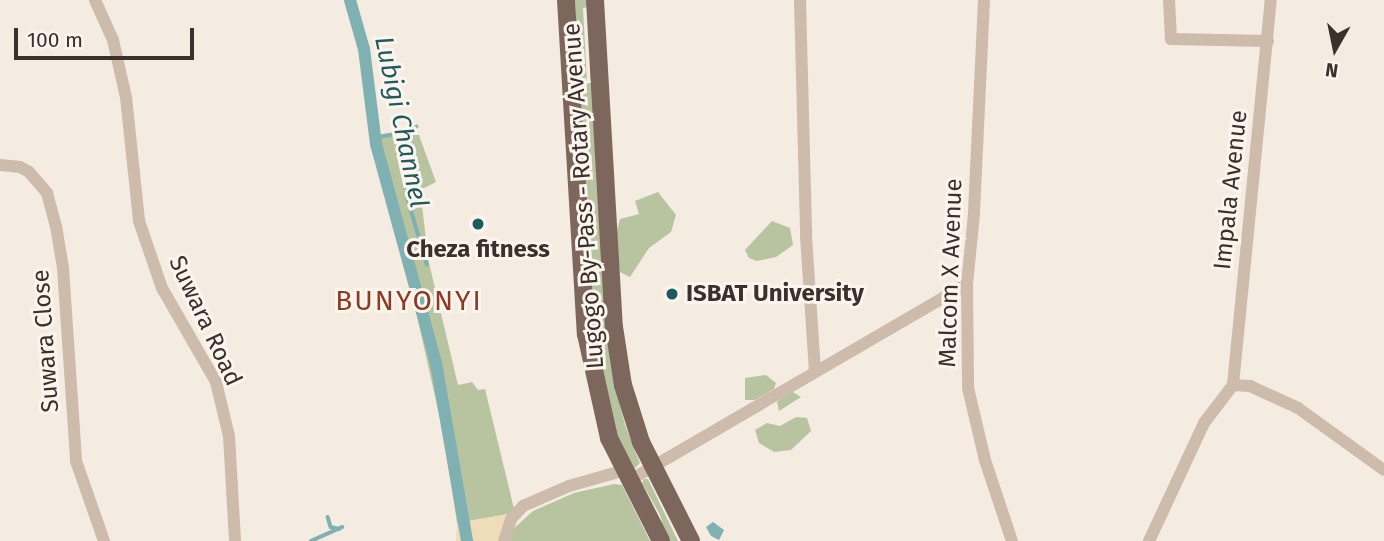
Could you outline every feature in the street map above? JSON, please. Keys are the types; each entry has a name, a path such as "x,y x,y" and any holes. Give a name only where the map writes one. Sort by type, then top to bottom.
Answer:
{"main road":[{"name":"Lugogo By-Pass - Rotary Avenue","path":"566,0 586,334 609,438 661,541"},
{"name":"Lugogo By-Pass - Rotary Avenue","path":"595,0 614,327 631,417 652,466 691,541"}],"street":[{"name":"Suwara Road","path":"95,0 113,40 126,97 139,221 162,288 216,382 229,436 235,541"},
{"path":"800,0 806,236 816,371"},
{"name":"Malcom X Avenue","path":"984,0 974,214 967,284 968,387 985,460 1012,541"},
{"path":"1169,0 1169,36 1175,40 1268,41"},
{"name":"Impala Avenue","path":"1233,385 1271,0"},
{"name":"Suwara Close","path":"0,165 20,167 29,172 47,193 56,226 62,268 76,461 104,541"},
{"path":"504,541 512,519 523,506 569,486 627,475 652,466 967,284"},
{"path":"1149,541 1204,423 1233,385 1250,386 1298,408 1384,470"}],"green space":[{"path":"575,0 588,0 589,7 583,8 587,83 593,83 602,265 613,376 625,425 640,463 634,469 615,433 601,372 592,313"},
{"path":"416,127 436,182 420,190 429,263 458,385 472,382 478,390 485,389 515,513 457,523 443,432 377,138 401,135"},
{"path":"658,192 676,215 671,232 649,248 630,277 620,272 613,246 620,219 639,214 635,201"},
{"path":"772,221 790,228 793,245 776,257 757,261 749,258 745,250"},
{"path":"766,375 776,383 774,389 755,400 745,400 745,378"},
{"path":"791,391 801,397 779,411 777,402"},
{"path":"796,417 807,418 811,431 791,450 774,452 759,443 755,430 767,423 780,426"},
{"path":"644,479 648,479 678,541 667,541 660,515 642,483"},
{"path":"614,484 622,485 650,541 510,541 512,530 533,511 574,493"}],"sand":[{"path":"515,513 500,541 456,541 457,523"}],"water":[{"path":"713,522 724,530 719,540 711,536 706,527"}],"waterway":[{"name":"Lubigi Channel","path":"350,0 364,49 376,144 436,363 467,541"},
{"path":"402,134 416,127"},
{"path":"376,144 377,137 401,133 408,199 427,264"},
{"path":"328,517 331,527 339,529"},
{"path":"311,541 342,527"}],"place":[{"name":"Cheza fitness","path":"478,224"},
{"name":"ISBAT University","path":"672,294"}],"district":[{"name":"BUNYONYI","path":"409,301"}]}
